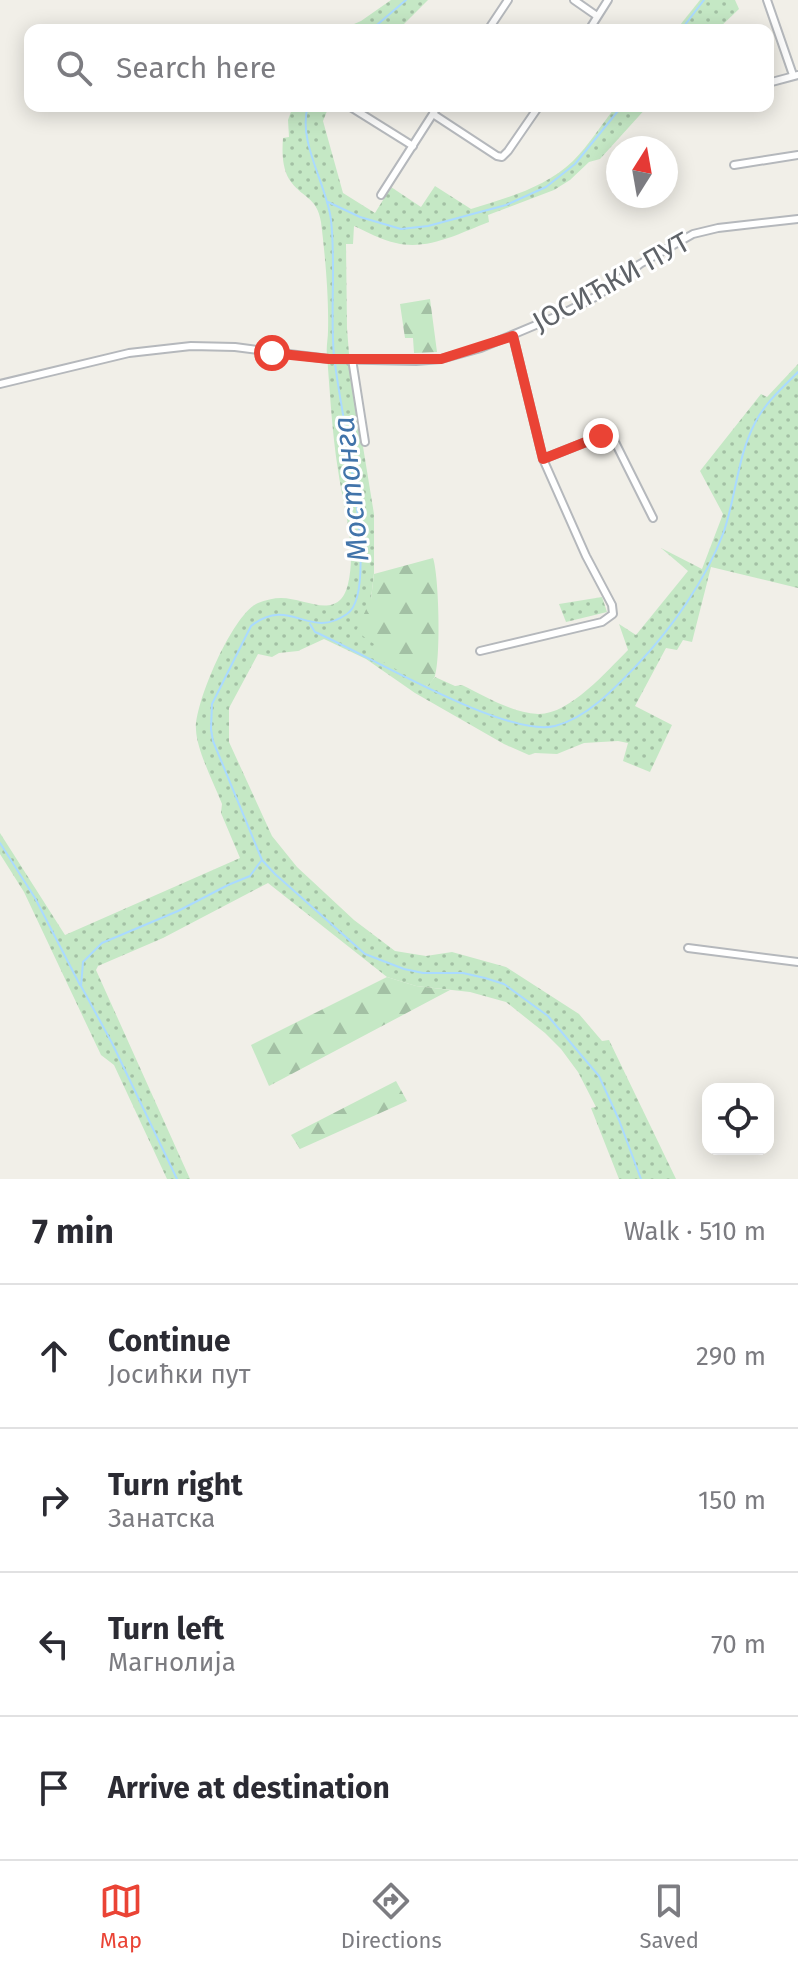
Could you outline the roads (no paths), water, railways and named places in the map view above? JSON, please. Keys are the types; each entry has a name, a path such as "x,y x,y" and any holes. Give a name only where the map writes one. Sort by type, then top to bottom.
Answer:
{"street":[{"path":"492,24 508,0"},
{"path":"574,0 597,16"},
{"path":"592,24 608,0"},
{"path":"767,0 796,75 774,81"},
{"path":"359,112 413,146"},
{"path":"381,195 433,114 502,157 535,112"},
{"path":"734,165 798,155"},
{"name":"ЈОСИЋКИ ПУТ","path":"0,384 129,353 172,348 235,347 329,359 441,359 513,336 587,302 640,264 693,234 718,228 798,219"},
{"path":"480,651 602,622 613,614 612,605 586,556 543,459 513,336"},
{"path":"350,359 365,442"},
{"path":"543,459 601,436 613,438 653,518"},
{"path":"688,948 798,962"}],"waterway":[{"name":"Мостонга","path":"378,24 406,0"},
{"path":"686,24 704,0"},
{"name":"Мостонга","path":"307,112 309,148 331,220 334,357"},
{"path":"328,202 360,217 401,229 428,226 506,205 546,187 575,164 617,112"},
{"name":"Мостонга","path":"335,363 360,536 357,598 347,614 333,621 321,623 277,615 251,626 212,704 213,741 262,860 275,874 365,954 404,969 423,973 463,973 504,984 548,1016 599,1076 641,1179"},
{"path":"310,624 315,632 471,707 532,726 555,726 567,722 600,701 619,683 663,636 686,603 707,569 723,534 744,450 755,423 769,402 798,372"},
{"path":"0,843 35,898 80,985"},
{"path":"177,1179 81,986 83,962 102,943 250,876 261,861"}]}
